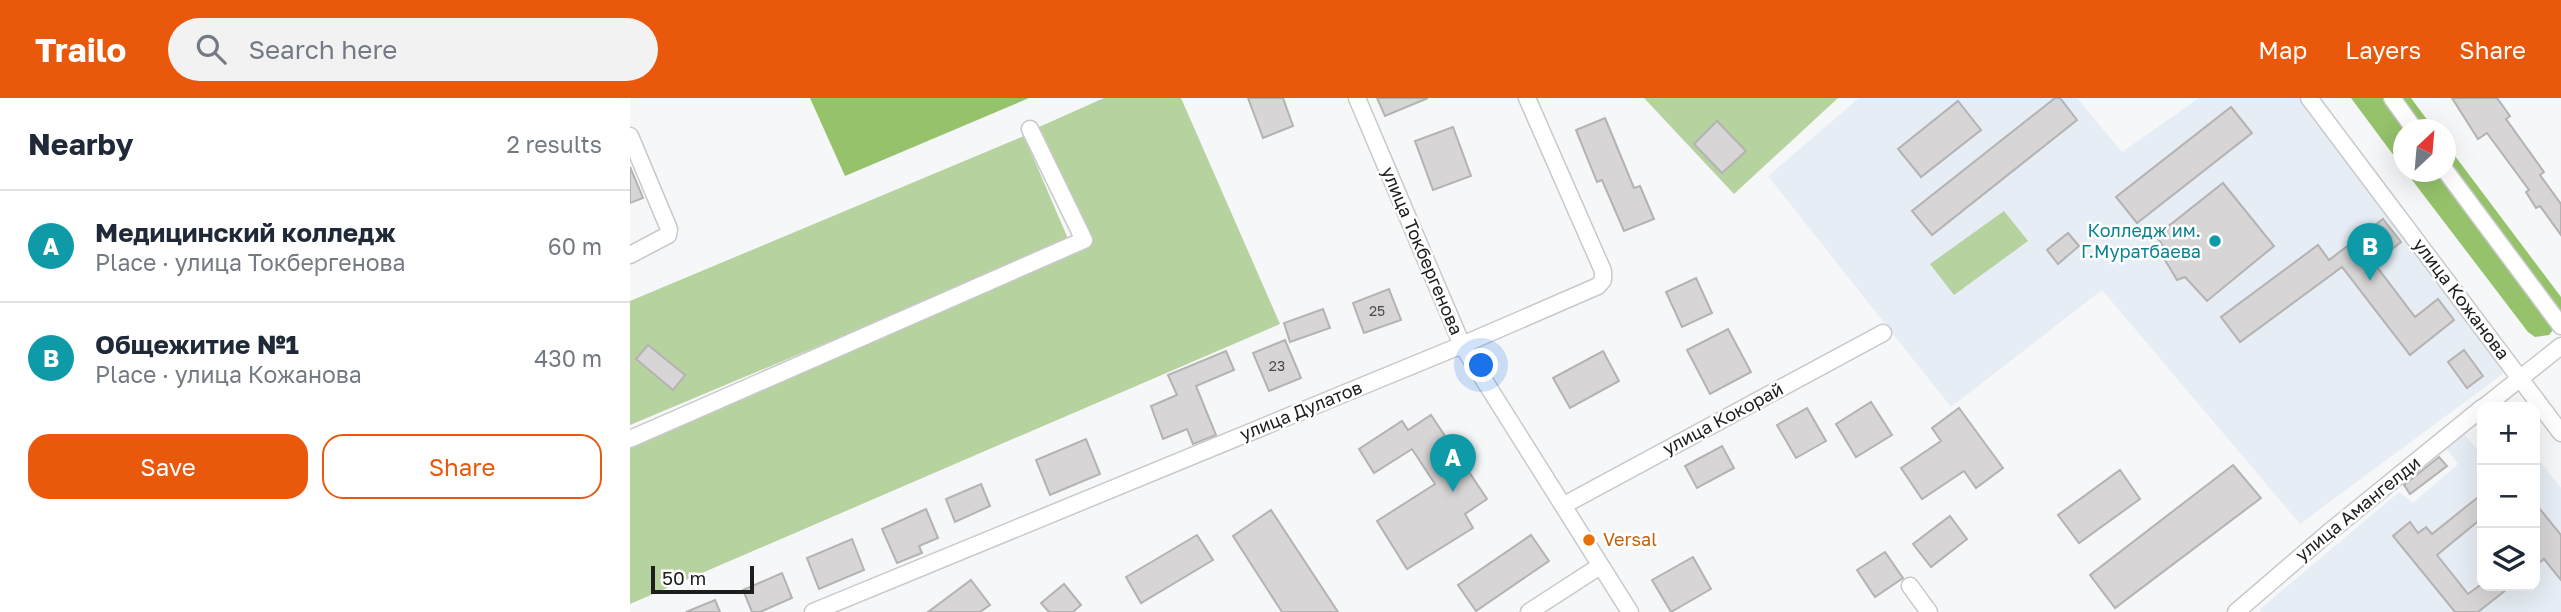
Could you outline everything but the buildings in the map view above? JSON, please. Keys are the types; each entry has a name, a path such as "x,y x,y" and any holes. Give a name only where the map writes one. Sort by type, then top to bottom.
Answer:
{"street":[{"name":"улица Токбергенова","path":"1357,98 1462,345 1630,612"},
{"name":"улица Дулатов","path":"813,612 1462,345 1598,286 1603,280 1603,271 1527,98"},
{"name":"улица Кожанова","path":"2309,98 2561,433"},
{"path":"2392,98 2407,119"},
{"path":"630,439 1084,240 1030,128"},
{"path":"630,136 669,229 668,235 662,240 630,255"},
{"path":"2454,182 2561,326"},
{"name":"улица Кокорай","path":"1564,505 1883,333"},
{"name":"улица Амангелди","path":"2490,402 2561,346"},
{"name":"улица Амангелди","path":"2236,612 2328,533 2477,413"},
{"path":"1530,612 1600,566"},
{"path":"1910,586 1929,612"}],"shaded area":[{"path":"1859,98 2077,98 2122,152 2199,98 2310,98 2512,367 2300,524 2102,290 1951,407 1768,176"},
{"path":"2464,434 2477,449 2477,591 2540,591 2540,462 2561,488 2561,612 2259,610 2399,492 2413,503 2458,464 2446,448"}],"green space":[{"path":"810,98 1029,98 845,176"},
{"path":"1104,98 1181,98 1280,324 630,604 630,446 1092,244 1039,127"},
{"path":"1644,98 1838,98 1734,194"},
{"path":"2351,98 2411,98 2427,119 2393,119 2393,155"},
{"path":"1024,136 1069,241 630,425 630,301"},
{"path":"2456,157 2561,297 2561,320 2549,335 2535,337 2528,332 2414,182 2456,182"},
{"path":"2004,211 2028,241 1954,295 1930,264"}],"place":[{"name":"Колледж им. Г.Муратбаева","path":"2215,241"},
{"name":"Общежитие №1","path":"2370,281"},
{"name":"Медицинский колледж","path":"1453,492"},
{"name":"Versal","path":"1589,540"}]}
